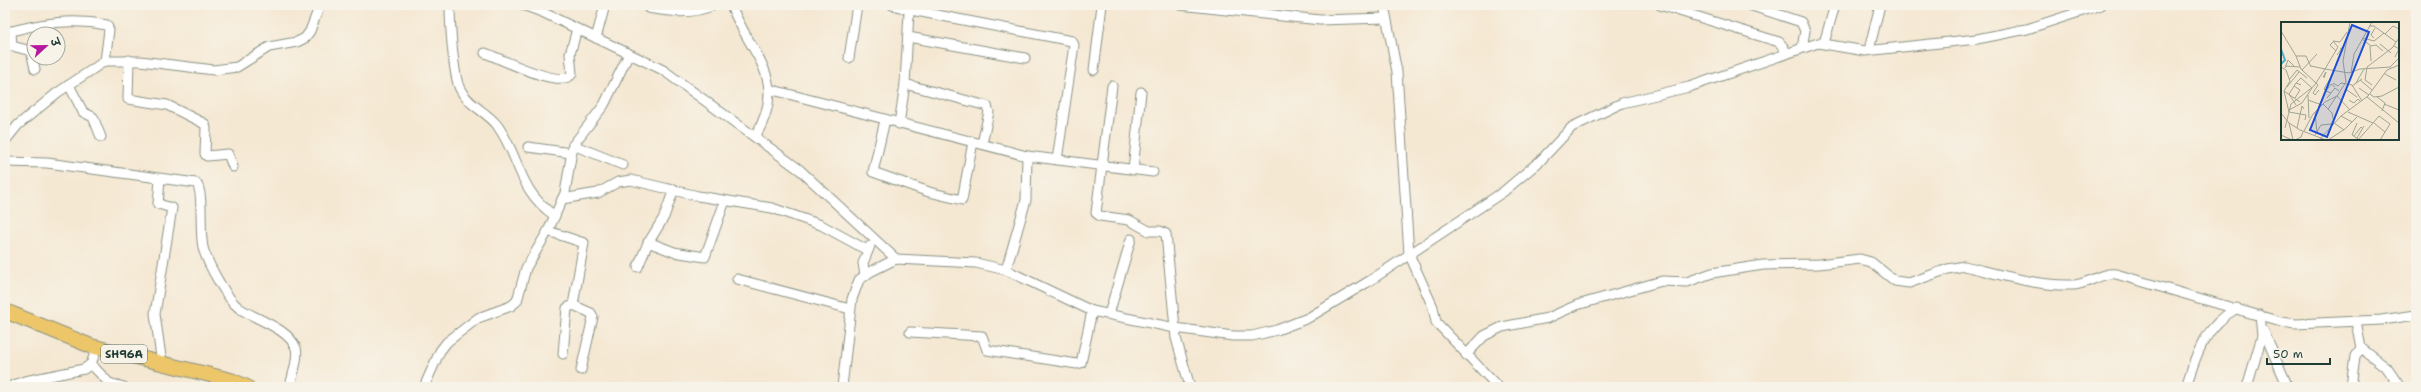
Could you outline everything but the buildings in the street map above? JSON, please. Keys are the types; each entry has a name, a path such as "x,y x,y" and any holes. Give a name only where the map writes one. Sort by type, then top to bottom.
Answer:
{"main road":[{"name":"SH96A","path":"5,311 97,348 231,380 247,387"}],"street":[{"path":"5,141 18,125 69,85 105,61 129,60 214,70 237,67 269,47 297,42 305,38 310,31 320,5"},
{"path":"450,5 450,29 459,88 469,100 497,125 530,192 543,208 555,216"},
{"path":"523,5 578,29 663,70 800,170 896,259"},
{"path":"596,38 605,5"},
{"path":"648,8 681,13 696,12 714,5"},
{"path":"731,5 761,60 769,89 768,112 755,137"},
{"path":"849,58 857,5"},
{"path":"892,5 1010,27 1073,42 1057,160"},
{"path":"1094,70 1102,5"},
{"path":"1180,5 1207,10 1334,21 1386,18"},
{"path":"1384,5 1397,72 1409,254 1433,308 1436,322 1498,387"},
{"path":"1660,5 1779,42 1784,48 1786,54"},
{"path":"1749,5 1801,22 1806,31 1802,48"},
{"path":"1824,44 1835,5"},
{"path":"1869,50 1880,5"},
{"path":"842,387 850,309 859,280 896,259 976,262 1006,270 1092,311 1175,328 1233,336 1252,336 1276,330 1308,318 1371,280 1509,187 1541,160 1566,132 1584,120 1632,99 1688,87 1818,43 1852,50 1920,47 1999,36 2027,29 2101,5"},
{"path":"899,124 905,84 909,7"},
{"path":"35,69 31,51 12,46 8,32 48,22 86,21 107,25 109,30 105,61"},
{"path":"484,53 547,78 562,80 572,74 570,54 578,29"},
{"path":"908,38 1025,58"},
{"path":"424,387 440,351 451,338 478,318 515,304 526,268 548,231 562,199 568,182 572,149 604,105 629,54"},
{"path":"129,60 128,99 167,104 204,124 206,128 205,154 207,156 228,154 232,167"},
{"path":"885,120 873,172 929,192 962,200 977,143 989,112 987,106 905,84"},
{"path":"69,85 83,112 93,117 101,137"},
{"path":"1112,86 1097,215 1128,220 1149,231 1163,231 1168,238 1175,328 1190,387"},
{"path":"769,89 899,124 1027,156 1153,172"},
{"path":"1133,170 1141,92"},
{"path":"528,147 572,149 623,165"},
{"path":"1006,270 1026,200 1027,156"},
{"path":"5,162 47,163 160,179 188,181 199,186 200,234 208,263 236,306 271,325 294,344 297,353 290,387"},
{"path":"160,179 158,204 172,208 155,314 162,364"},
{"path":"562,199 598,193 624,180 652,183 725,201 772,208 798,216 850,239 867,250"},
{"path":"638,267 648,242 664,217 674,189"},
{"path":"648,242 674,252 705,257 725,201"},
{"path":"861,226 867,250"},
{"path":"548,231 584,243 573,305"},
{"path":"1109,314 1131,240"},
{"path":"865,276 863,263 867,250 877,241"},
{"path":"1466,355 1484,336 1502,327 1548,318 1577,305 1662,281 1687,282 1712,273 1763,265 1819,264 1860,259 1871,262 1890,278 1902,283 1916,282 1956,267 1964,266 2032,282 2072,285 2088,282 2109,273 2237,308 2260,316 2296,324 2356,322 2416,315"},
{"path":"737,279 850,309"},
{"path":"563,354 567,308 573,305"},
{"path":"573,305 592,315 581,370"},
{"path":"2186,387 2200,343 2214,325 2237,308"},
{"path":"910,332 982,336 988,350 1077,364 1081,363 1092,311"},
{"path":"2260,316 2263,330 2288,387"},
{"path":"2356,322 2358,340 2361,348 2387,368 2400,387"},
{"path":"2247,387 2263,330"},
{"path":"9,387 25,381 84,369 91,364 97,348"},
{"path":"2351,387 2354,356 2361,348"},
{"path":"91,364 109,383 124,387"}]}
